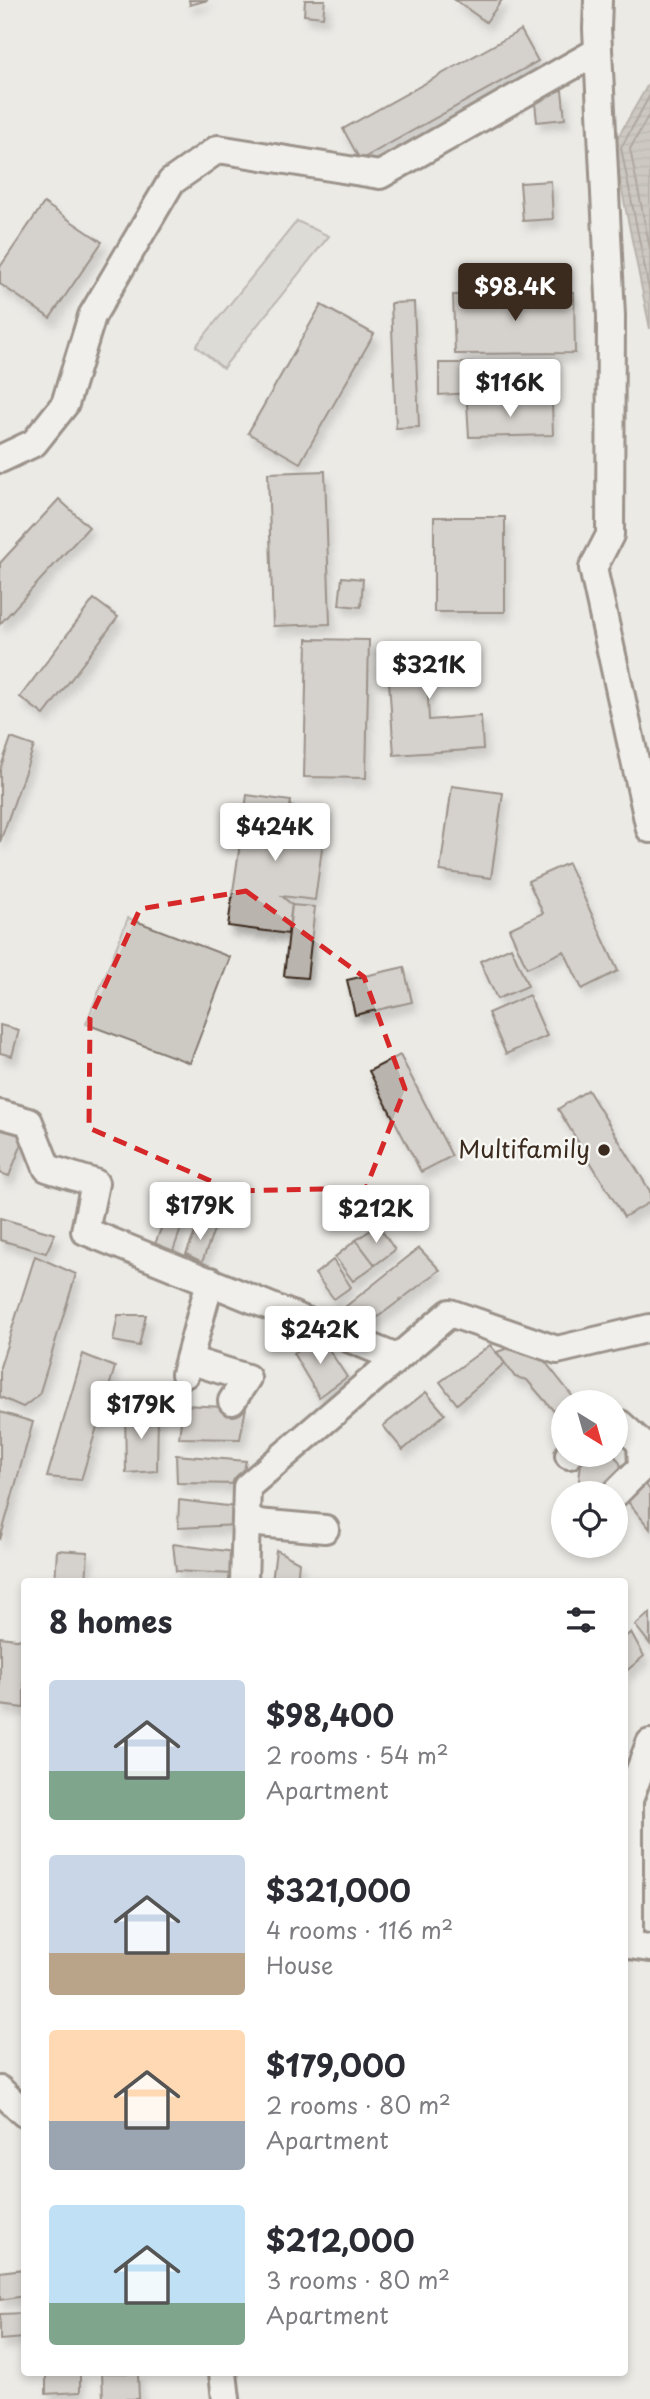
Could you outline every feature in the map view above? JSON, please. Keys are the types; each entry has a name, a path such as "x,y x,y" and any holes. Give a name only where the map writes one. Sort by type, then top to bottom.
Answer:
{"street":[{"path":"598,0 611,316 610,535 593,568 650,829"},
{"path":"0,459 34,443 65,404 92,316 171,182 218,149 380,175 598,51"},
{"path":"0,1114 29,1122 47,1168 96,1183 85,1231 397,1358"},
{"path":"210,1282 187,1367 247,1378 232,1401"},
{"path":"244,1578 247,1487 450,1314 558,1350 650,1328"},
{"path":"628,1427 650,1430"},
{"path":"628,1433 641,1443 642,1467 628,1481"},
{"path":"246,1522 325,1529"},
{"path":"650,1743 629,1800 629,1945 650,1948"},
{"path":"0,2090 21,2110"},
{"path":"223,2376 226,2399"}],"highlighted area":[{"path":"246,891 364,977 405,1089 366,1188 234,1191 89,1128 90,1018 140,909"}],"shaded area":[{"path":"297,221 329,236 223,368 196,346"},
{"path":"128,918 230,957 190,1063 86,1024"}],"water":[{"path":"650,81 650,329 613,146"}],"building":[{"path":"189,0 208,0 190,5"},
{"path":"305,0 325,0 323,17 304,15"},
{"path":"455,0 502,0 486,22"},
{"path":"521,30 538,61 360,160 343,129"},
{"path":"562,90 565,119 537,122 534,93"},
{"path":"551,181 553,219 523,221 520,183"},
{"path":"44,203 102,242 50,318 0,284 0,267"},
{"path":"574,292 575,353 455,354 453,295"},
{"path":"414,302 419,427 396,428 391,303"},
{"path":"321,305 374,334 300,463 248,433"},
{"path":"545,360 546,395 501,398 499,362"},
{"path":"439,363 485,363 488,392 439,395"},
{"path":"552,401 553,435 469,437 467,403"},
{"path":"325,471 330,624 273,626 268,473"},
{"path":"59,499 89,527 0,624 0,563"},
{"path":"434,517 505,517 505,612 434,612"},
{"path":"342,577 363,579 361,607 339,605"},
{"path":"94,599 118,617 44,715 20,697"},
{"path":"307,639 369,640 366,778 304,777"},
{"path":"472,645 474,676 427,679 429,720 481,716 483,749 394,755 387,651"},
{"path":"11,738 34,746 0,842 0,769"},
{"path":"452,786 503,793 491,878 440,871"},
{"path":"247,795 291,801 290,807 327,812 315,900 282,896 292,905 288,934 228,926"},
{"path":"568,863 618,971 582,989 564,951 527,968 509,929 543,913 528,881"},
{"path":"292,905 315,907 307,978 284,976"},
{"path":"511,947 528,986 497,999 480,961"},
{"path":"404,967 412,1002 355,1015 347,980"},
{"path":"529,995 547,1036 506,1054 488,1013"},
{"path":"0,1025 19,1030 12,1056 0,1053"},
{"path":"400,1055 452,1156 421,1172 369,1071"},
{"name":"Multifamily","path":"588,1090 650,1191 650,1202 624,1217 558,1109"},
{"path":"0,1121 27,1131 9,1176 0,1173"},
{"path":"167,1213 184,1220 173,1251 155,1244"},
{"path":"0,1218 55,1234 46,1253 0,1240"},
{"path":"199,1223 214,1230 202,1262 186,1254"},
{"path":"378,1225 395,1250 375,1265 356,1240"},
{"path":"356,1240 375,1265 353,1281 335,1257"},
{"path":"419,1248 440,1270 362,1329 340,1311"},
{"path":"35,1256 76,1274 39,1395 23,1407 0,1397 0,1367"},
{"path":"333,1260 351,1287 334,1299 315,1274"},
{"path":"118,1315 146,1315 139,1346 113,1341"},
{"path":"320,1336 347,1377 319,1397 293,1353"},
{"path":"490,1345 505,1363 457,1404 440,1382"},
{"path":"508,1348 525,1350 543,1359 568,1390 551,1390 551,1408 527,1380 515,1377 497,1352"},
{"path":"83,1354 115,1367 81,1480 47,1477"},
{"path":"426,1392 445,1414 403,1450 383,1426"},
{"path":"183,1405 246,1408 240,1439 179,1438"},
{"path":"125,1408 158,1413 157,1471 126,1473"},
{"path":"0,1412 33,1422 0,1540"},
{"path":"176,1455 246,1461 241,1484 177,1483"},
{"path":"580,1467 621,1467 622,1470 613,1481 579,1480"},
{"path":"644,1482 650,1490 650,1529 628,1502 628,1494"},
{"path":"179,1500 235,1507 237,1525 178,1528"},
{"path":"173,1544 235,1552 232,1574 176,1571"},
{"path":"57,1550 88,1552 86,1578 55,1578"},
{"path":"276,1550 299,1562 297,1578 272,1578"},
{"path":"650,1613 650,1644 635,1625"},
{"path":"631,1632 644,1656 628,1669 628,1634"},
{"path":"0,1637 21,1640 21,1708 0,1705"},
{"path":"21,2269 21,2296 0,2300 0,2272"},
{"path":"21,2313 21,2338 0,2340 0,2314"},
{"path":"46,2376 80,2376 80,2392 46,2394"},
{"path":"102,2376 138,2376 139,2399 103,2399"}],"place":[{"name":"Multifamily","path":"604,1150"}]}
